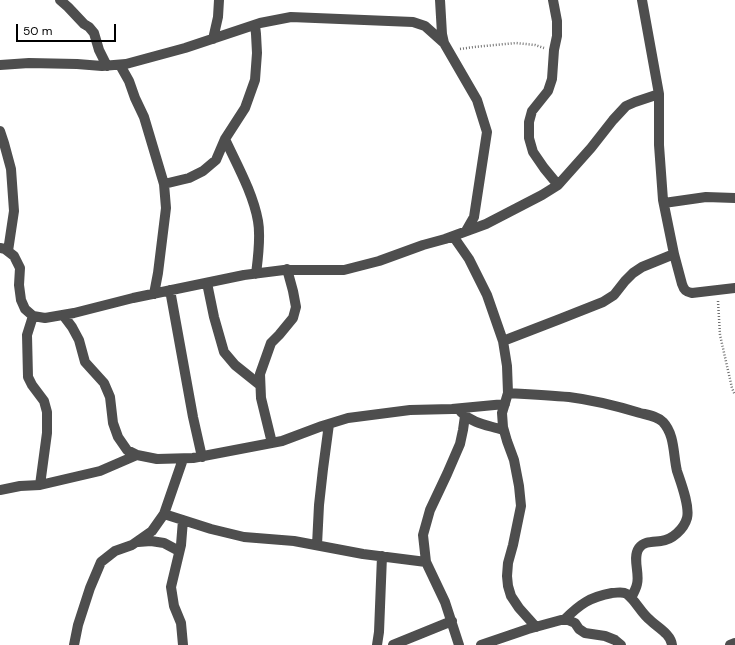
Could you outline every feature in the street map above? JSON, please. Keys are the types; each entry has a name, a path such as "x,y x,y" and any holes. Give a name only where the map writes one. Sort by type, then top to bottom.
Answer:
{"street":[{"path":"60,0 84,24 90,26 107,66"},
{"path":"213,39 218,17 219,0"},
{"path":"440,0 442,34 447,47 477,100 487,132 474,218 466,231"},
{"path":"553,0 557,21 557,36 554,50 552,79 548,91 532,111 529,122 529,138 533,152 558,185"},
{"path":"642,0 659,94 659,145 664,203 674,254 682,284 687,292 692,293 735,288"},
{"path":"0,65 29,63 107,66 120,65 185,48 255,25 291,17 413,22 425,26 447,47"},
{"path":"164,184 189,178 203,171 216,160 225,139 245,108 255,80 257,53 255,25"},
{"path":"120,65 129,81 144,117 164,184 166,208 154,294"},
{"path":"0,131 11,169 14,211 4,249 14,256 20,268 19,285 21,300 25,309 33,316 45,318 170,290 287,269 344,270 379,261 486,224 542,196 558,185 626,106 659,94"},
{"path":"225,139 252,199 259,222 259,247 256,274"},
{"path":"664,203 706,197 735,198"},
{"path":"453,236 469,259 487,295 503,341 507,366 508,393 502,413 503,430 514,460 521,506 508,563 508,586 511,596 519,608 536,627"},
{"path":"503,341 603,302 614,295 633,273 674,254"},
{"path":"272,443 261,398 260,374 270,343 279,335 293,318 296,307 287,269"},
{"path":"207,283 214,317 224,352 235,365 260,385"},
{"path":"170,290 193,417 202,457"},
{"path":"62,315 72,326 79,340 85,362 104,383 110,397 113,423 118,437 127,450 137,455 157,459 202,457 282,441 348,418 410,410 505,404"},
{"path":"33,316 27,335 28,377 44,401 47,412 47,433 40,485"},
{"path":"508,393 570,397 610,404 658,418 667,427 673,444 675,464 687,505 688,517 684,525 672,537 662,541 650,541 638,549 636,558 637,584 631,598"},
{"path":"457,408 465,416 479,424 503,430"},
{"path":"460,645 445,602 426,562 423,535 430,510 460,444 465,416"},
{"path":"317,545 319,505 329,424"},
{"path":"0,490 20,486 40,485 100,471 137,455"},
{"path":"74,645 78,625 90,588 101,562 115,551 132,545 152,531 164,514 183,459"},
{"path":"164,514 211,529 244,537 294,541 363,554 426,562"},
{"path":"183,520 181,546 171,587 174,606 181,623 183,645"},
{"path":"136,542 151,541 164,543 179,551"},
{"path":"377,645 379,632 382,556"},
{"path":"564,620 584,603 597,597 621,592 626,593 644,615 670,638 672,645"},
{"path":"482,645 528,629 561,620 568,620 575,623 579,629 585,633 605,636 615,640 621,645"},
{"path":"393,645 425,631 452,622"},
{"path":"730,645 735,643"}],"path":[{"path":"447,47 474,47 516,43 535,45 554,50"},
{"path":"717,290 720,335 732,388 735,395"}]}
